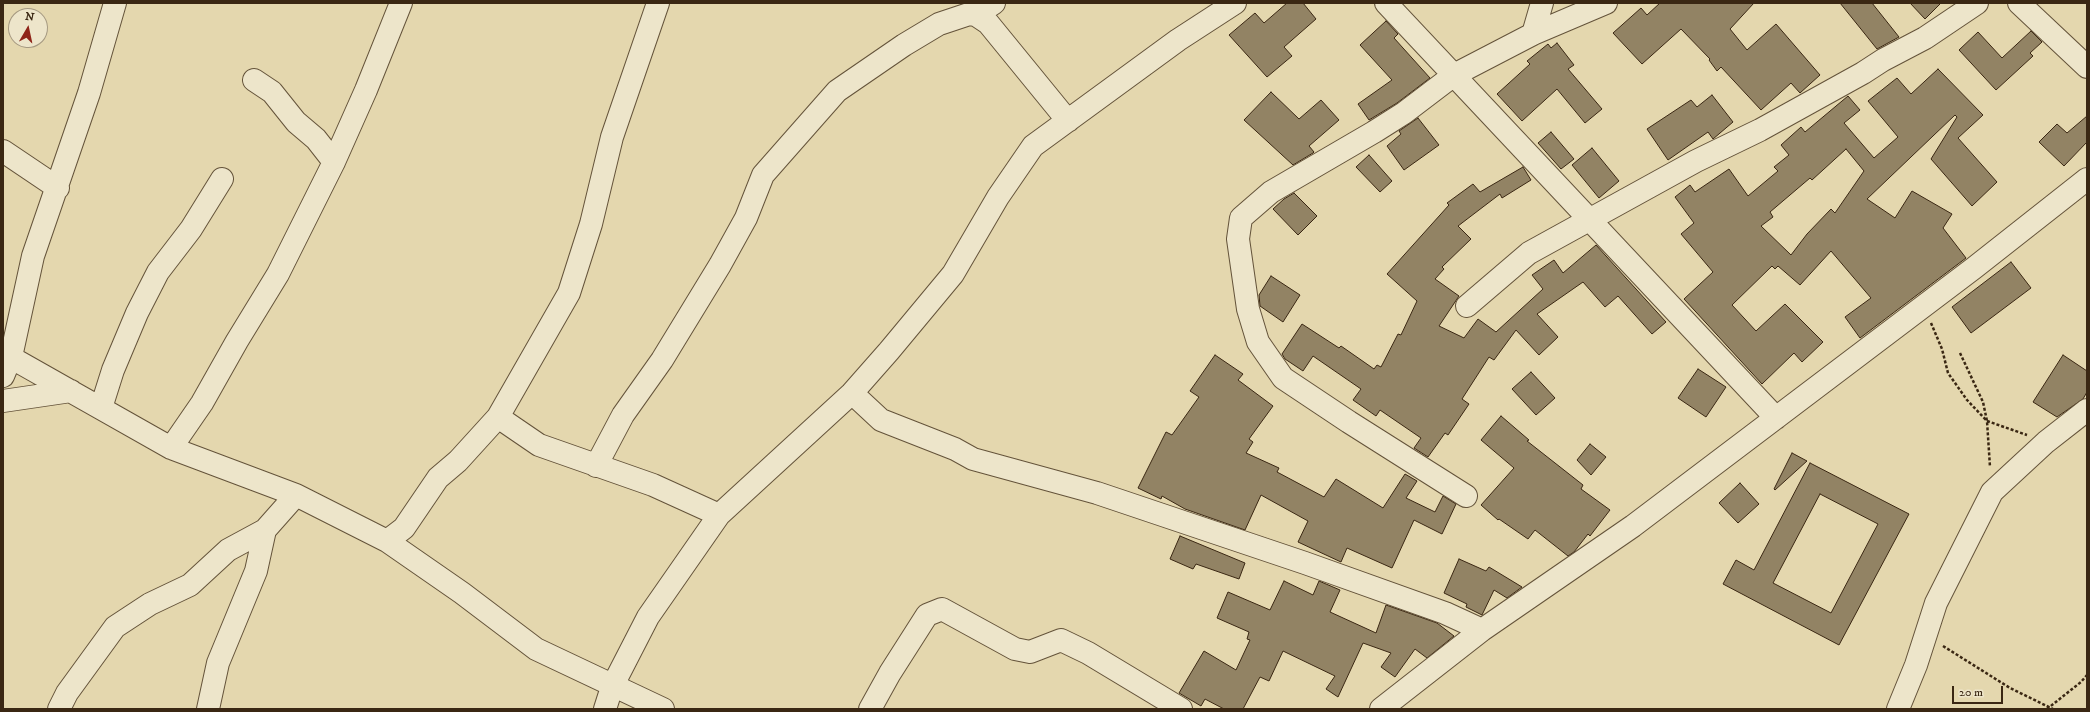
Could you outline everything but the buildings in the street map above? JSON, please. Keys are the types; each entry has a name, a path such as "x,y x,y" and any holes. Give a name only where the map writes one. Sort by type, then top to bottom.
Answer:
{"street":[{"path":"115,3 89,93 58,188 33,256 6,362 71,391 171,448 296,495 387,541 462,593 536,649 663,709"},
{"path":"171,448 202,403 237,341 278,274 334,162 366,90 401,3"},
{"path":"387,541 404,528 438,478 458,461 498,417 569,293 592,224 612,137 658,3"},
{"path":"976,15 994,3"},
{"path":"605,709 612,686 648,617 719,516 852,393 953,274 998,197 1033,146 1178,40 1235,3"},
{"path":"1386,3 1776,418"},
{"path":"1533,34 1542,3"},
{"path":"1466,496 1355,426 1283,378 1258,342 1248,309 1238,239 1241,218 1270,192 1404,113 1454,75 1533,34 1606,3"},
{"path":"1467,306 1529,253 1696,161 1760,130 1863,73 1883,60 1925,38 1977,3"},
{"path":"2019,3 2087,67"},
{"path":"596,466 623,414 662,360 720,265 746,218 763,175 837,91 904,45 939,24 968,14 976,15 988,23 1068,121"},
{"path":"254,80 272,92 296,122 316,139 334,162"},
{"path":"3,151 58,188"},
{"path":"101,408 113,370 137,313 158,272 191,229 222,179"},
{"path":"1381,709 1482,630 1633,526 1924,306 2087,179"},
{"path":"3,401 71,391"},
{"path":"852,393 881,420 955,449 973,459 1097,493 1240,540 1445,613 1482,630"},
{"path":"1898,709 1926,636 1936,603 1992,492 2046,442 2087,410"},
{"path":"498,417 538,445 652,485 719,516"},
{"path":"59,709 67,693 115,627 150,604 190,585 228,550 265,530 296,495"},
{"path":"208,709 218,663 256,571 265,530"},
{"path":"870,709 890,673 927,615 942,609 1015,649 1030,652 1061,640 1088,653 1180,709"}],"path":[{"path":"1924,306 1942,349 1948,373 1967,400 1987,421 2046,442"},
{"path":"1960,353 1983,402 1987,421 1992,492"},
{"path":"1926,636 2010,688 2048,708 2053,709"},
{"path":"2048,708 2081,682 2087,675"}]}
